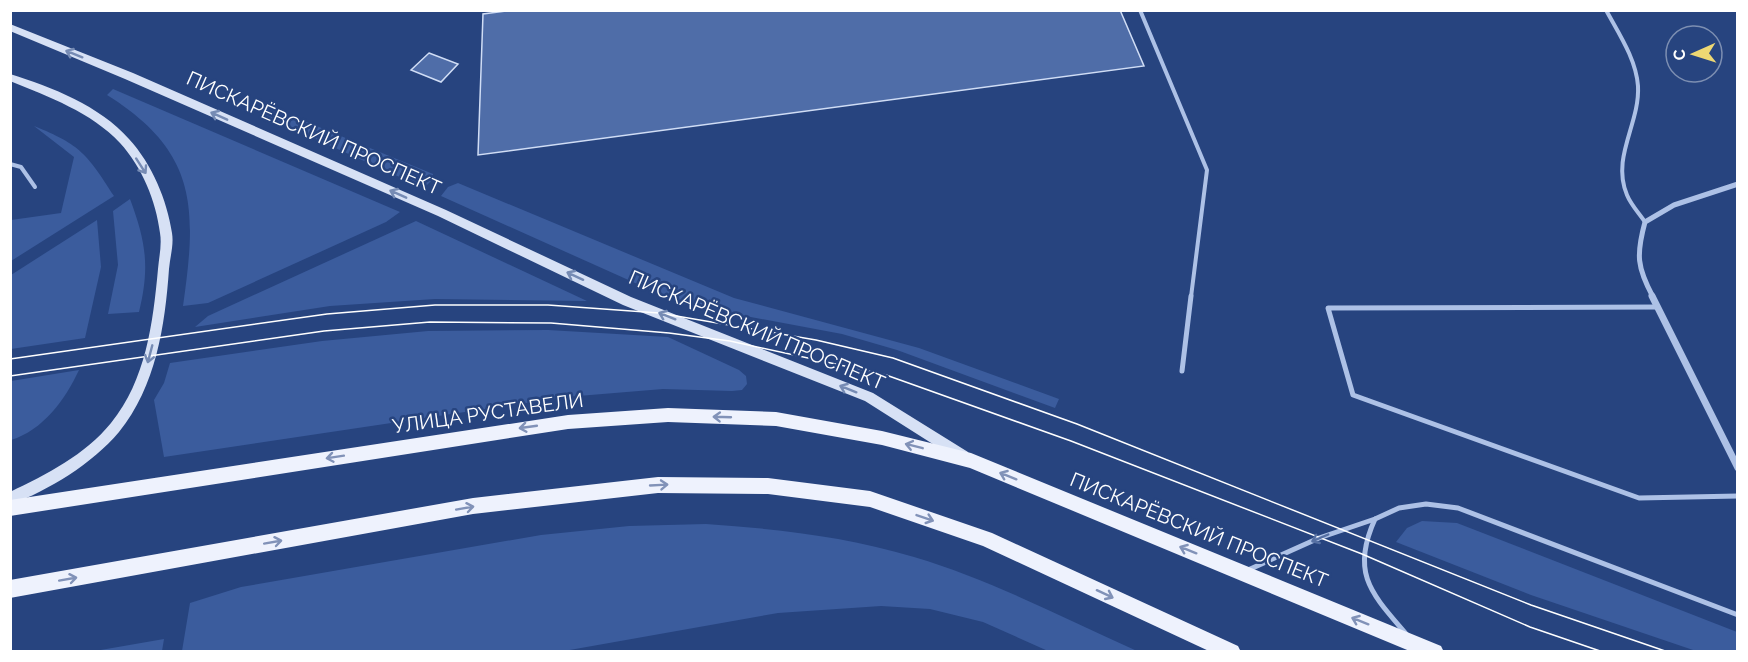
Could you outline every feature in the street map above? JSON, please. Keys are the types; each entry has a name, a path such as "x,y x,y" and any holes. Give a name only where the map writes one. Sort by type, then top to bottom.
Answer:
{"main road":[{"name":"ПИСКАРЁВСКИЙ ПРОСПЕКТ","path":"10,27 129,76 442,213 627,301 869,397 971,461 1435,651"},
{"path":"10,77 88,111 104,121 126,142 151,182 167,233 163,282 154,338 138,393 116,426 89,453 59,474 10,499"},
{"name":"УЛИЦА РУСТАВЕЛИ","path":"10,508 557,423 669,415 776,419 882,438 971,461"},
{"path":"10,590 473,506 658,485 768,486 870,499 986,539 1232,651"}],"street":[{"path":"1737,184 1674,206 1645,222 1639,244 1640,272 1737,468"}],"lane":[{"path":"1140,10 1207,170 1182,371"},
{"path":"1605,10 1626,45 1637,79 1638,96 1620,166 1626,194 1645,222"},
{"path":"10,164 21,167 35,188"},
{"path":"1658,307 1328,308 1353,394 1639,498 1737,496"},
{"path":"1242,573 1319,538 1375,519 1399,508 1426,504 1458,508 1737,615"},
{"path":"1375,519 1365,538 1362,554 1365,574 1375,596 1414,643"}],"shaded area":[{"path":"113,89 400,212 386,222 208,303 183,306 190,240 189,211 184,185 175,161 159,138 137,116 107,95"},
{"path":"268,106 433,174 433,179 424,188 260,114"},
{"path":"34,126 63,139 82,152 114,196 11,261 11,220 61,213 74,157"},
{"path":"458,183 734,298 919,348 1059,399 1055,408 897,350 842,334 682,304 441,196 448,187"},
{"path":"130,199 140,228 145,255 139,312 108,314 118,265 113,211"},
{"path":"97,220 101,267 85,338 11,349 11,275"},
{"path":"416,221 587,301 435,299 330,306 195,327 208,316"},
{"path":"548,330 668,337 739,370 746,376 747,384 742,390 732,391 663,389 566,397 164,457 154,400 164,383 170,363 322,341 428,331"},
{"path":"79,370 60,403 52,412 33,429 11,440 11,381"},
{"path":"1422,521 1457,523 1737,632 1737,651 1696,651 1531,595 1396,542 1407,528"},
{"path":"706,524 810,534 914,557 999,588 1137,651 1048,651 983,622 930,609 881,606 778,613 564,651 182,651 190,603 241,587 541,535 629,526"},
{"path":"164,639 162,651 95,651"}],"building":[{"path":"513,10 1120,10 1144,66 478,155 483,14"},
{"path":"429,53 458,64 441,82 411,70"}],"tram line":[{"path":"10,359 327,314 435,305 548,305 659,313 816,340 893,358 1077,424 1531,605 1668,652"},
{"path":"10,376 324,331 430,322 551,323 669,333 730,341 886,375 1071,441 1362,554 1530,627 1603,652"}]}
